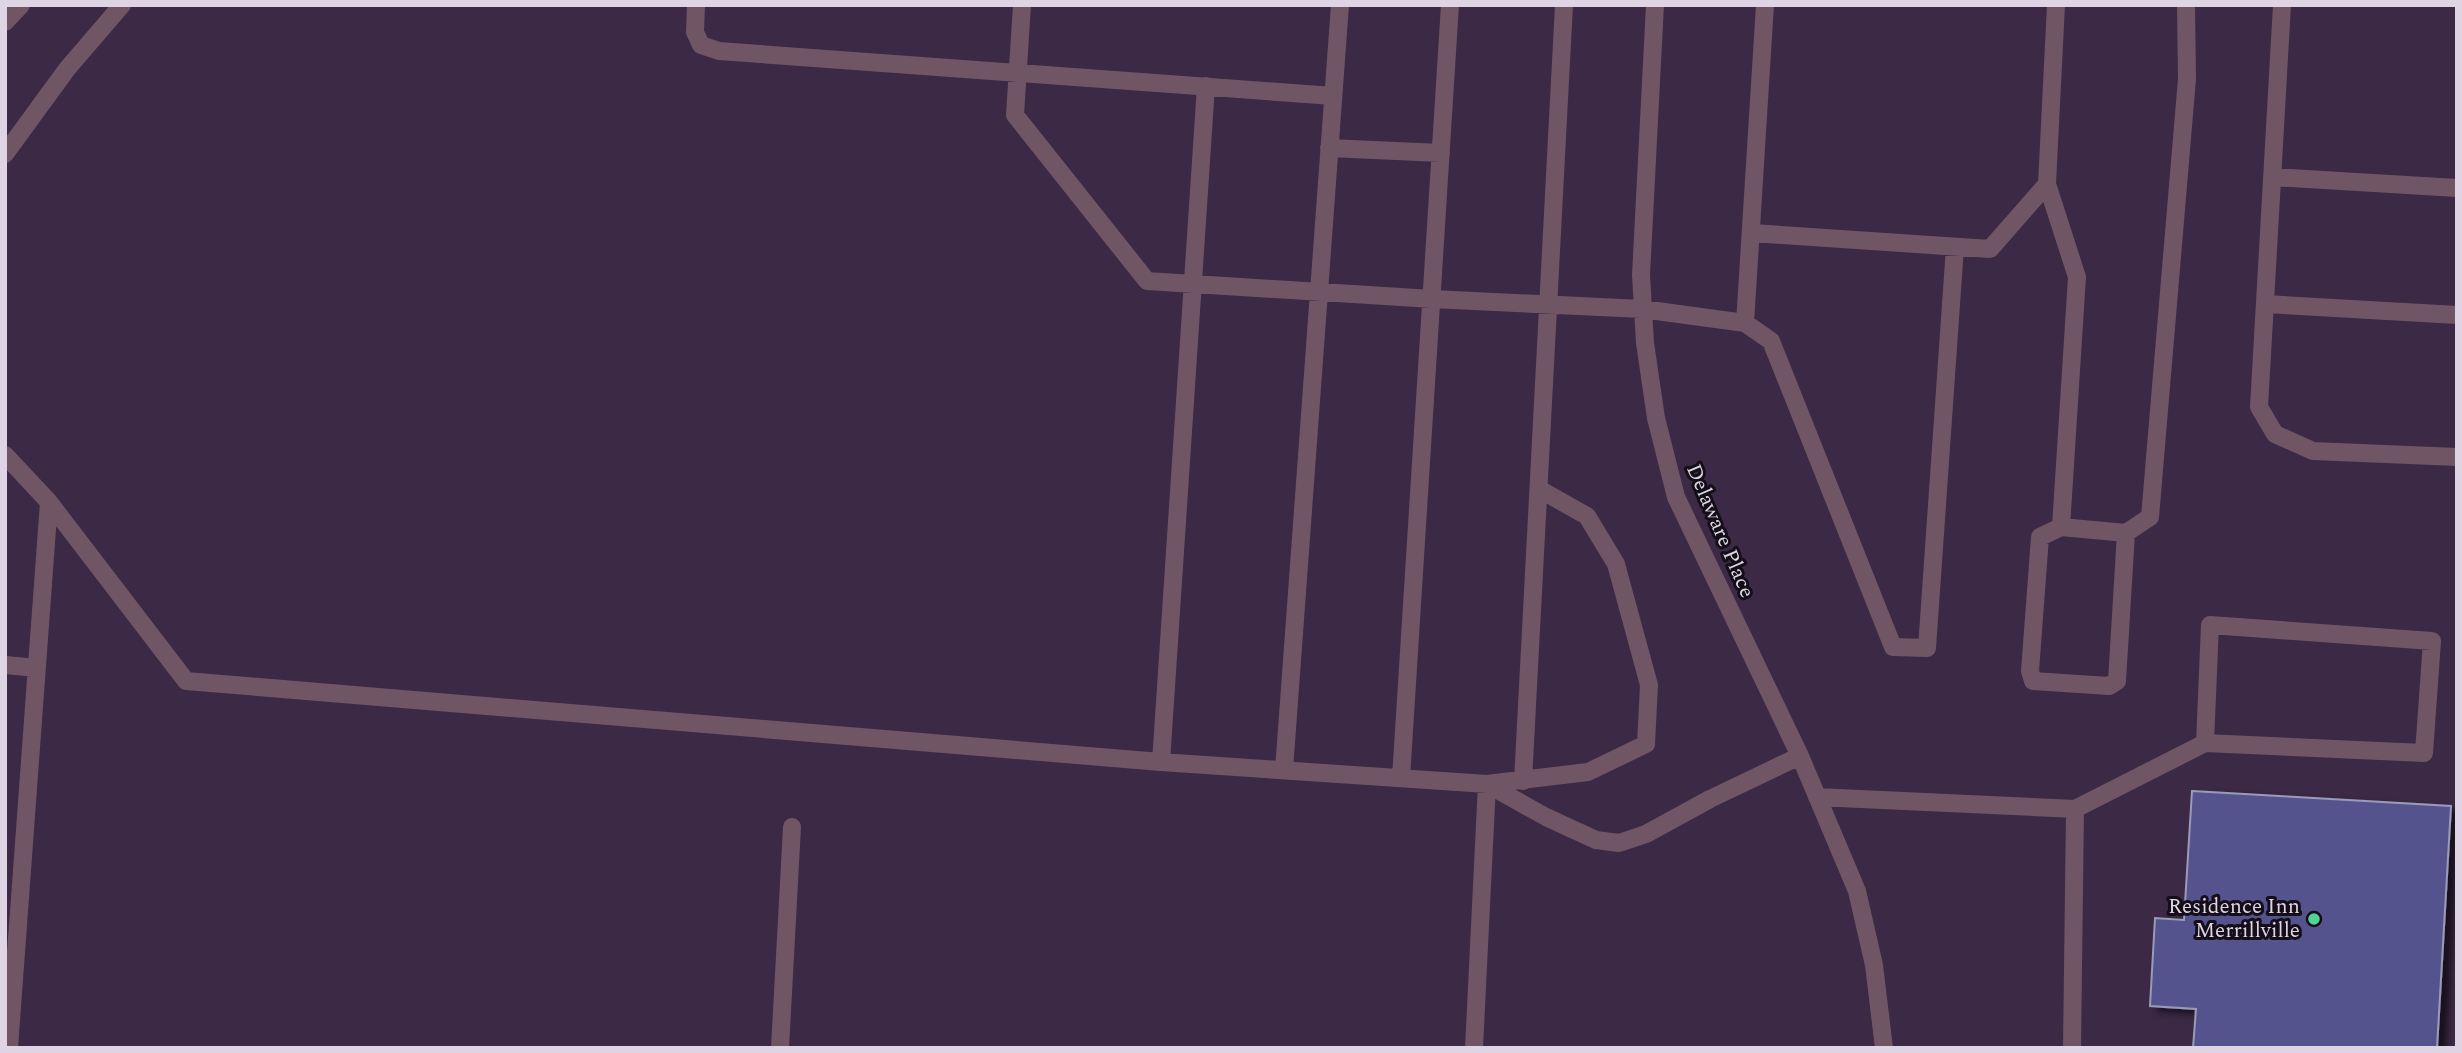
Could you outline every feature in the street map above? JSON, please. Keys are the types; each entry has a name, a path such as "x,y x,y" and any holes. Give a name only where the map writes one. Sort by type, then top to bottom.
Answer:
{"street":[{"path":"5,22 20,5"},
{"path":"5,154 67,69 122,5"},
{"path":"696,5 695,32 701,45 719,51 1333,96"},
{"path":"1022,5 1015,116 1147,281 1642,309 1745,323 1771,341 1893,647 1927,648 1955,247"},
{"path":"1284,770 1340,5"},
{"path":"1401,778 1450,5"},
{"path":"1523,781 1564,5"},
{"name":"Delaware Place","path":"1656,5 1641,275 1648,369 1656,418 1676,497 1800,755 1857,891 1880,1004 1884,1048"},
{"path":"1745,323 1765,5"},
{"path":"2056,5 2047,184 2077,277 2061,527"},
{"path":"2126,533 2117,681 2109,686 2033,681 2030,671 2040,537 2061,527 2126,533 2150,517 2187,79 2186,5"},
{"path":"2281,5 2259,407 2274,434 2313,451 2457,457"},
{"path":"1161,762 1206,86"},
{"path":"1329,148 1441,153"},
{"path":"2272,177 2457,188"},
{"path":"1752,233 1990,250 2047,184"},
{"path":"2265,304 2457,315"},
{"path":"5,455 49,502 186,681 1161,762 1487,784 1588,772 1646,744 1649,685 1616,564 1587,516 1539,489"},
{"path":"9,1048 49,502"},
{"path":"1817,797 2075,809 2205,743 2424,753 2432,641 2210,625 2205,743"},
{"path":"5,665 37,668"},
{"path":"1487,784 1546,817 1596,840 1619,843 1646,834 1800,755"},
{"path":"1474,1048 1487,784"},
{"path":"2072,1048 2075,809"},
{"path":"780,1048 792,827"}],"shaded area":[{"path":"5,5 2457,5 2457,1048 5,1048"}],"building":[{"name":"Residence Inn Merrillville","path":"2192,791 2451,806 2437,1048 2193,1048 2196,1009 2150,1006 2155,918 2184,920"}],"place":[{"name":"Residence Inn Merrillville","path":"2314,919"}]}
